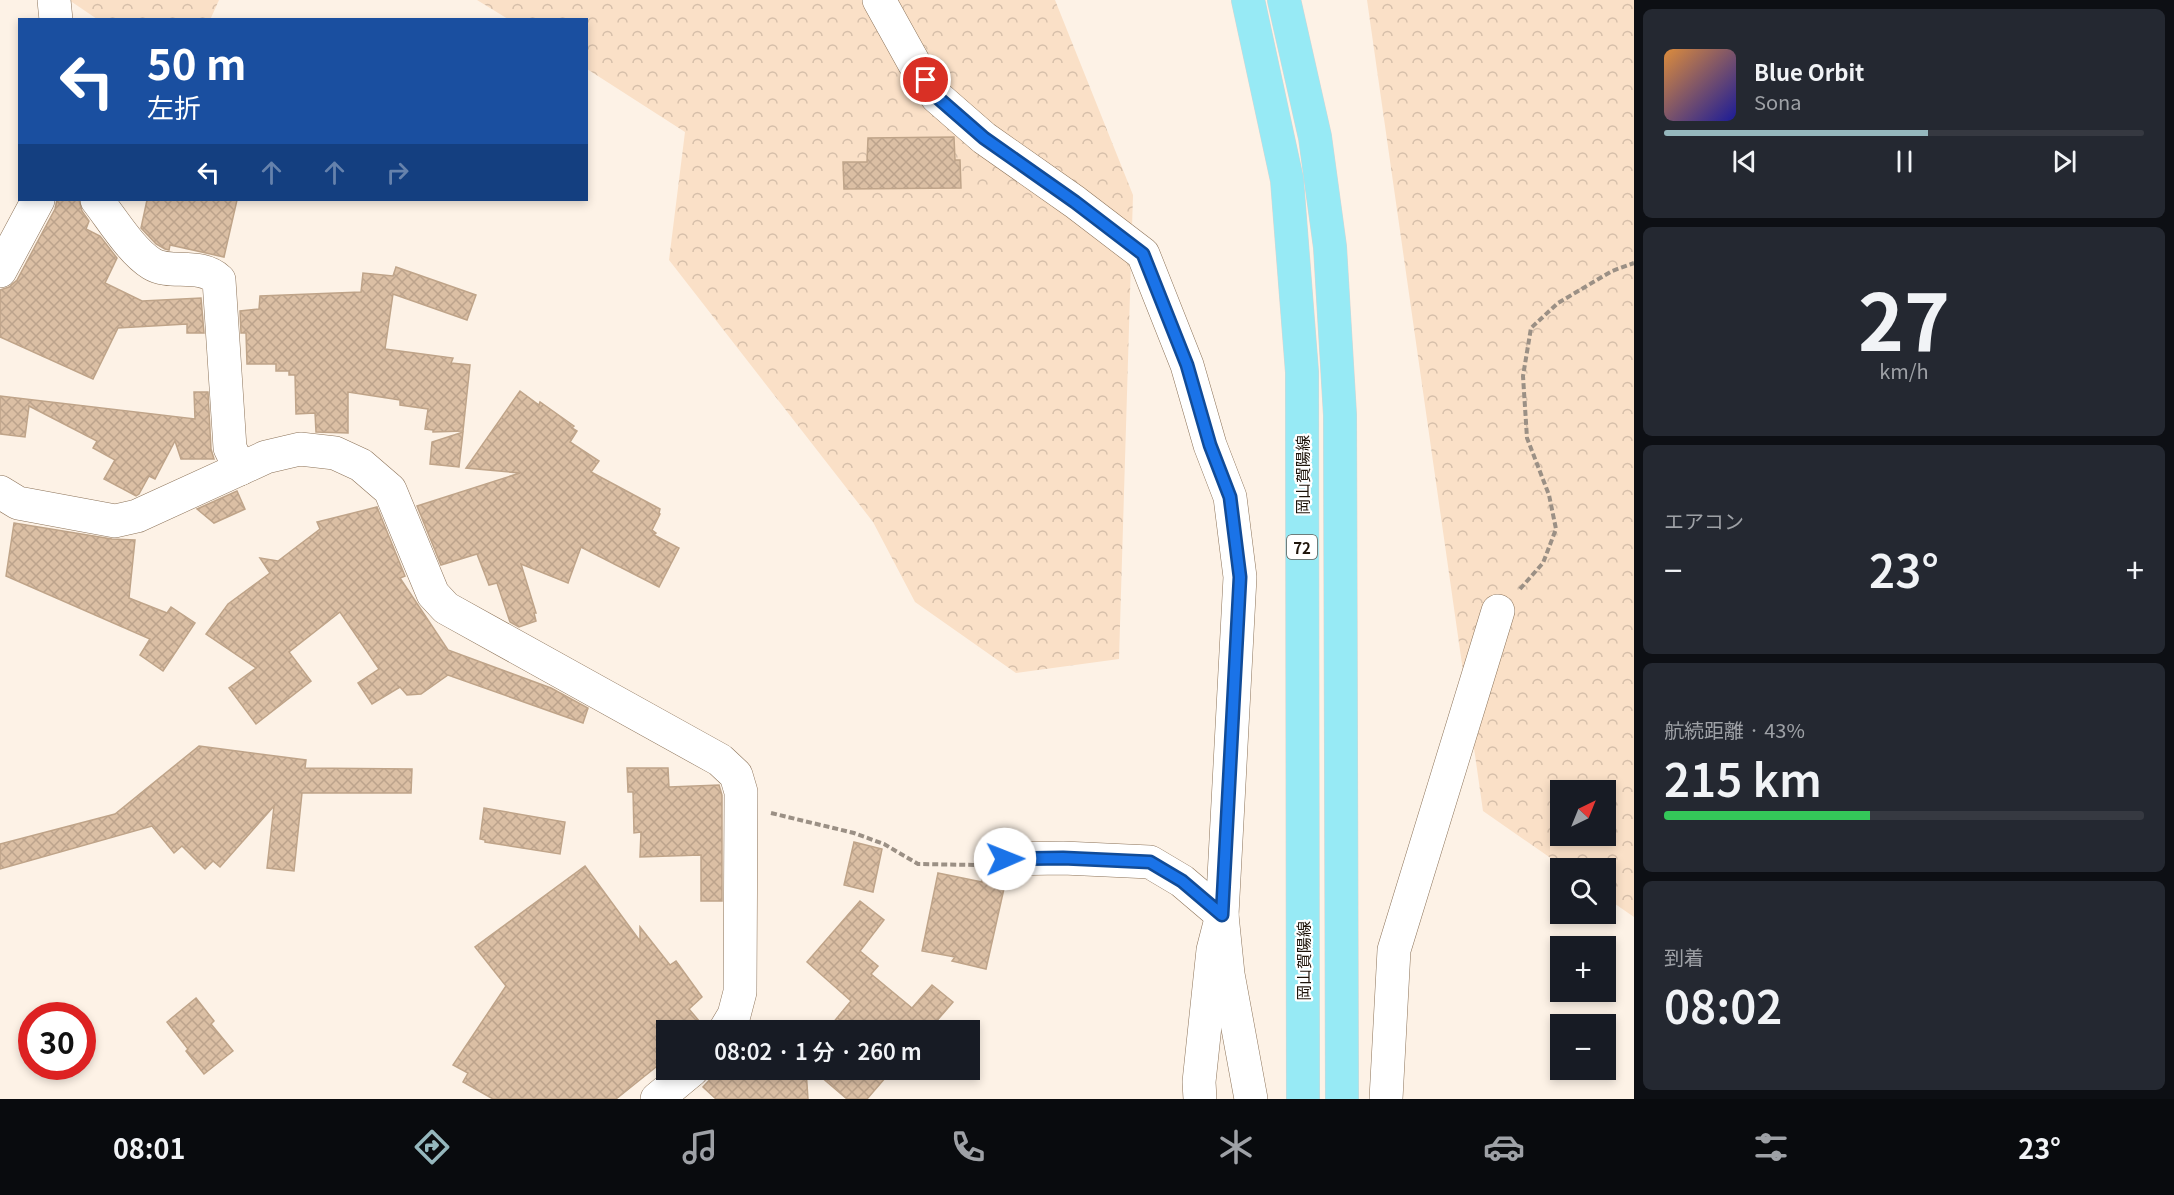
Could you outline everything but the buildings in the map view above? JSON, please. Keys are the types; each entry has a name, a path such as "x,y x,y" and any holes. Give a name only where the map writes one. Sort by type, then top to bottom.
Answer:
{"main road":[{"name":"岡山賀陽線","path":"1248,0 1287,180 1302,372 1303,1099"},
{"name":"72","path":"1284,0 1316,137 1330,246 1340,415 1342,1099"}],"street":[{"path":"54,0 57,18"},
{"path":"879,0 914,63 937,97 984,138 1075,202 1143,254 1187,365 1210,445 1230,497 1240,577 1222,915 1228,974 1251,1099"},
{"path":"0,271 37,201"},
{"path":"98,201 137,251 154,265 211,273 219,280 230,448 240,469"},
{"path":"0,492 18,503 115,520 137,516 266,457 300,449 335,453 361,465 390,490 433,594 446,608 720,760 736,775 741,792 740,992 731,1020"},
{"path":"1386,1099 1394,951 1498,611"},
{"path":"1005,859 1063,858 1150,862 1182,881 1222,915"},
{"path":"1200,1099 1199,1082 1213,950 1222,915"},
{"path":"657,1099 680,1080"}],"path":[{"path":"1498,611 1544,563 1556,529 1549,495 1527,438 1523,376 1531,328 1558,303 1612,271 1634,262"},
{"path":"741,808 784,816 854,834 884,844 918,864 992,865 1005,859"}],"green space":[{"path":"69,0 219,0 211,18 96,18"},
{"path":"477,0 1055,0 1133,195 1119,659 1016,673 915,602 873,522 669,260 685,132 588,70 588,18 506,18"},
{"path":"1367,0 1634,0 1634,917 1616,905 1616,858 1551,858 1483,811"}],"route":[{"path":"926,80 937,97 984,138 1075,202 1143,254 1187,365 1210,445 1230,497 1240,577 1222,915 1182,881 1150,862 1063,858 1005,859"}]}
